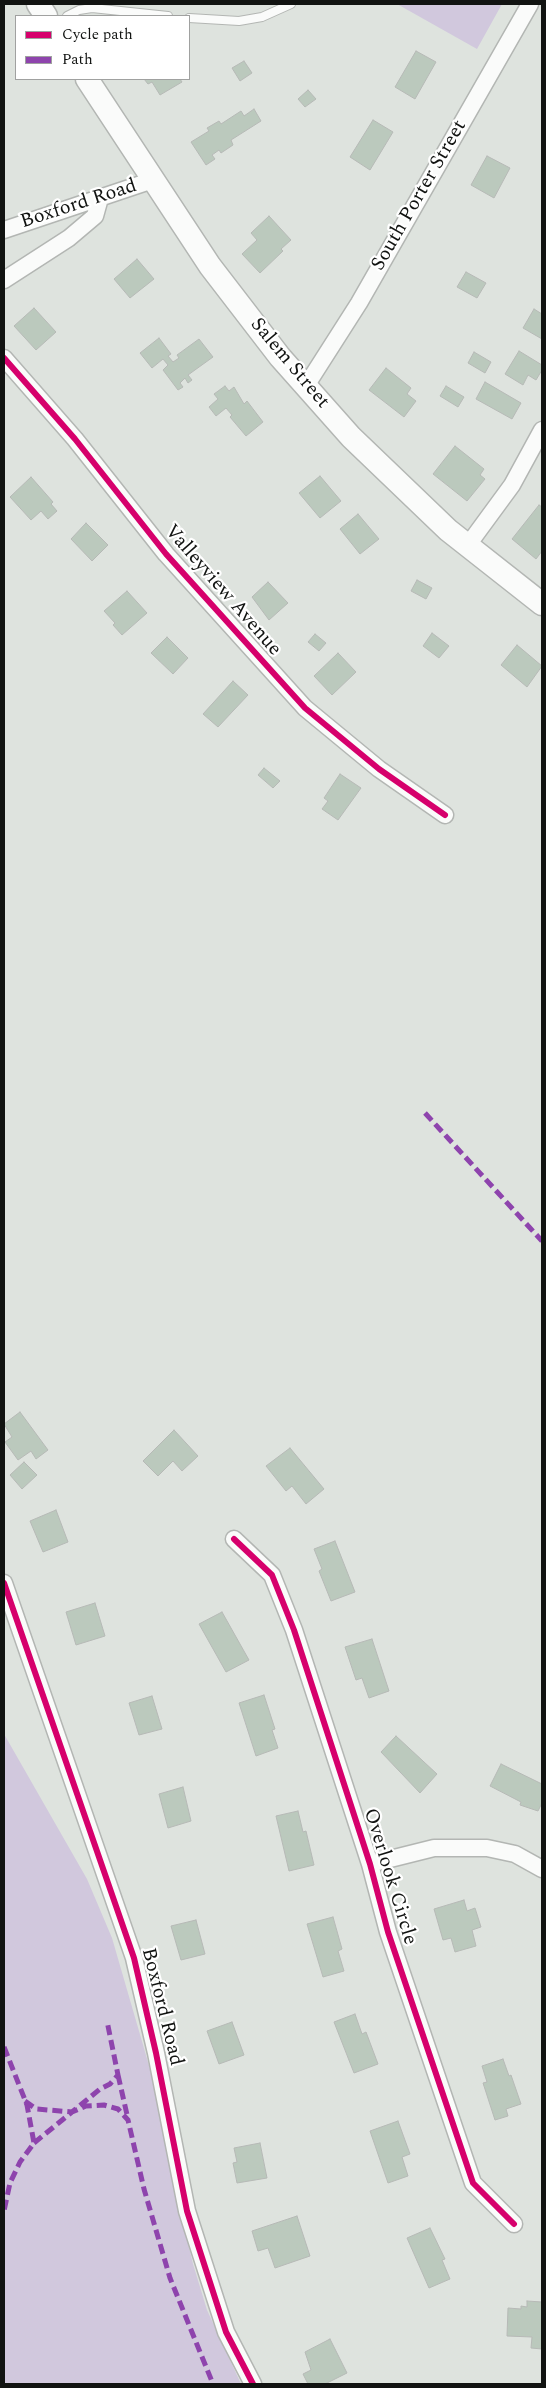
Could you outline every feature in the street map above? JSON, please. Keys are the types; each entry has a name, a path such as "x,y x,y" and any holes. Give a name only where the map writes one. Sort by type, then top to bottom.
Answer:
{"main road":[{"path":"38,4 45,15"},
{"name":"Salem Street","path":"88,80 210,266 280,357 351,437 448,530 542,604"}],"street":[{"name":"South Porter Street","path":"306,386 359,303 530,4"},
{"name":"Boxford Road","path":"4,230 153,180"},
{"path":"4,280 69,238 94,216 100,198"},
{"name":"Valleyview Avenue","path":"4,358 75,439 172,562 304,708 379,769 445,815"},
{"path":"468,545 512,485 542,430"},
{"name":"Overlook Circle","path":"234,1539 272,1575 294,1630 370,1864 388,1932 473,2183 514,2224"},
{"name":"Boxford Road","path":"4,1583 134,1958 156,2052 187,2211 226,2332 253,2384"},
{"path":"370,1864 434,1848 487,1848 515,1854 542,1869"}],"lane":[{"path":"190,18 239,21 262,17 291,4"},
{"path":"68,15 79,10 92,8 158,15"}],"shaded area":[{"path":"397,4 502,4 477,49"},
{"path":"4,1734 87,1879 112,1938 150,2069 170,2149 178,2201 193,2264 207,2310 241,2384 4,2384"}],"building":[{"path":"416,51 436,62 415,99 395,87"},
{"path":"244,61 252,73 240,81 232,68"},
{"path":"145,80 181,80 182,82 160,95 152,82 148,84"},
{"path":"308,90 316,99 305,107 298,99"},
{"path":"254,109 261,121 231,140 233,145 221,153 219,150 212,155 215,159 206,165 191,142 209,131 207,128 219,121 221,124 241,111 244,116"},
{"path":"373,120 393,132 370,170 350,157"},
{"path":"487,156 510,168 494,198 471,185"},
{"path":"269,216 291,240 281,249 283,251 260,273 242,254 257,240 251,233"},
{"path":"137,259 154,279 130,298 114,279"},
{"path":"466,272 486,283 477,298 457,287"},
{"path":"34,308 56,332 36,350 14,326"},
{"path":"534,309 542,314 542,339 523,328"},
{"path":"159,338 171,354 168,356 173,362 179,358 177,355 199,339 213,357 188,375 192,380 188,383 185,378 180,383 183,387 178,390 163,370 168,365 163,359 152,368 140,353"},
{"path":"519,351 542,365 542,370 536,380 528,375 523,385 505,374"},
{"path":"474,352 491,362 485,373 468,363"},
{"path":"386,368 411,388 407,394 416,401 404,417 369,390"},
{"path":"485,382 521,403 512,419 476,399"},
{"path":"225,386 229,391 234,387 244,404 247,401 263,422 246,436 230,417 232,415 226,408 216,416 209,407 218,399 214,394"},
{"path":"446,386 464,397 458,407 440,396"},
{"path":"455,446 484,469 480,475 485,479 467,501 433,474"},
{"path":"320,476 341,501 320,518 299,493"},
{"path":"31,477 53,502 51,504 57,511 48,519 41,511 31,520 10,497"},
{"path":"539,505 542,507 542,551 536,559 512,539"},
{"path":"358,514 379,539 360,554 340,529"},
{"path":"86,523 108,545 92,561 71,539"},
{"path":"417,580 432,588 426,599 411,591"},
{"path":"268,582 288,603 269,620 252,597"},
{"path":"127,591 147,613 122,635 113,625 115,623 104,611"},
{"path":"432,633 449,646 439,658 423,646"},
{"path":"315,634 326,643 319,651 308,642"},
{"path":"167,637 188,658 173,674 151,653"},
{"path":"517,645 542,666 527,687 501,665"},
{"path":"338,653 356,672 332,695 314,676"},
{"path":"233,681 248,695 218,727 203,714"},
{"path":"264,768 280,781 273,788 258,775"},
{"path":"340,774 361,788 338,820 322,809 328,801 324,798"},
{"path":"20,1412 48,1450 36,1459 31,1451 18,1460 5,1442 12,1437 4,1424"},
{"path":"174,1430 198,1456 182,1471 173,1461 158,1476 143,1461"},
{"path":"290,1448 324,1489 306,1504 292,1486 286,1491 266,1466"},
{"path":"24,1462 37,1475 22,1489 10,1475"},
{"path":"56,1510 68,1542 43,1552 30,1521"},
{"path":"335,1541 355,1592 331,1601 319,1571 322,1569 314,1549"},
{"path":"95,1603 105,1636 76,1645 66,1612"},
{"path":"222,1612 249,1660 226,1672 199,1624"},
{"path":"372,1639 389,1691 369,1698 362,1678 356,1680 345,1647"},
{"path":"264,1695 275,1729 272,1730 278,1748 256,1756 239,1703"},
{"path":"152,1696 162,1729 139,1735 129,1703"},
{"path":"396,1736 437,1774 420,1793 381,1752"},
{"path":"501,1764 542,1784 542,1803 538,1811 520,1805 521,1802 490,1786"},
{"path":"183,1787 191,1821 168,1828 159,1794"},
{"path":"298,1811 303,1832 306,1831 314,1865 289,1871 276,1816"},
{"path":"464,1900 467,1911 475,1908 481,1927 472,1930 476,1946 455,1952 451,1938 443,1940 434,1909"},
{"path":"333,1917 342,1949 338,1951 344,1971 323,1977 307,1924"},
{"path":"196,1920 205,1954 181,1960 171,1926"},
{"path":"355,2014 362,2034 366,2032 378,2064 354,2073 334,2022"},
{"path":"232,2022 244,2055 219,2064 207,2031"},
{"path":"503,2059 521,2104 506,2109 508,2116 495,2120 483,2083 487,2082 482,2066"},
{"path":"398,2121 410,2154 402,2157 408,2176 388,2183 370,2131"},
{"path":"260,2143 267,2178 237,2183 233,2163 237,2162 234,2148"},
{"path":"297,2216 310,2256 275,2268 268,2248 258,2251 252,2231"},
{"path":"430,2228 445,2259 442,2260 450,2279 429,2288 407,2238"},
{"path":"527,2301 542,2302 542,2349 531,2348 532,2337 507,2336 508,2308 521,2309 521,2306 527,2307"},
{"path":"330,2339 347,2373 325,2384 308,2384 303,2374 311,2370 305,2352"}],"marked path":[{"path":"425,1113 542,1241"},
{"path":"25,2101 36,2109 72,2112 100,2089 110,2084 118,2075 107,2021"},
{"path":"4,2047 27,2105 34,2143 20,2162 10,2183 4,2211"},
{"path":"118,2075 128,2119"},
{"path":"34,2143 72,2112 86,2106 104,2105 118,2109 128,2120 144,2189 170,2278 213,2384"}],"cycle path":[{"path":"4,358 75,439 166,554 305,708 379,769 445,815"},
{"path":"234,1539 272,1575 294,1630 370,1864 388,1932 473,2183 514,2224"},
{"path":"4,1583 134,1958 156,2053 187,2211 226,2332 253,2384"}]}
